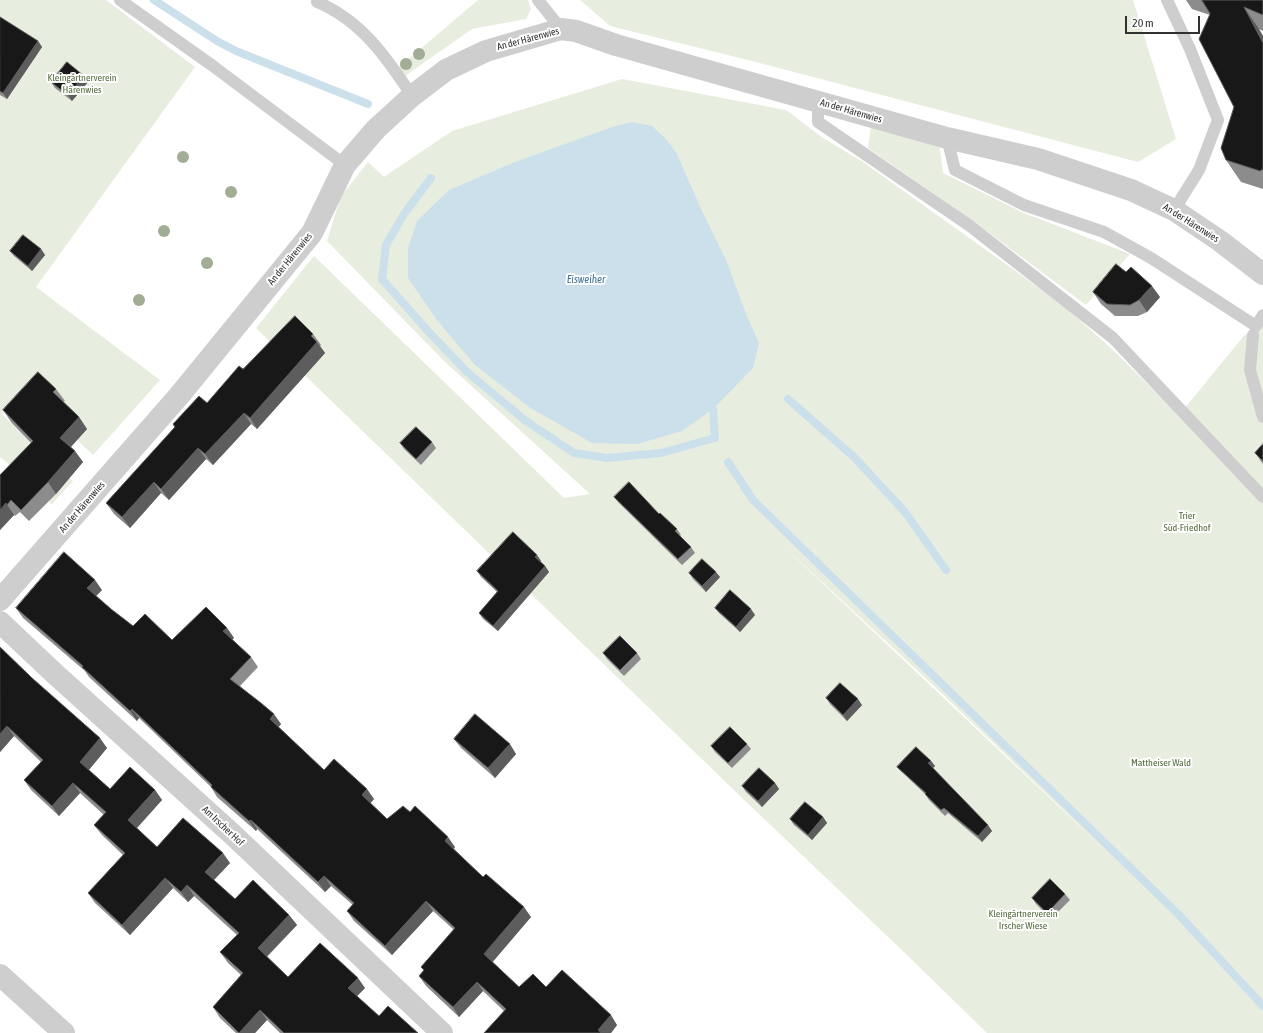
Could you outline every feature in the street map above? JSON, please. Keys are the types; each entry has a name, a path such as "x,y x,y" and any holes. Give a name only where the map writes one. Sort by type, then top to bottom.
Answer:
{"street":[{"name":"An der Härenwies","path":"0,600 178,397 312,233 345,165 376,129 412,96 446,70 486,51 561,29 576,31 616,45 947,138 1038,159 1131,190 1174,210 1220,241 1263,274"},
{"name":"Am Irscher Hof","path":"0,622 54,673 231,833 442,1033"},
{"path":"0,975 64,1033"}],"lane":[{"path":"120,0 213,66 345,165"},
{"path":"538,0 561,29"},
{"path":"1167,0 1190,49 1218,120 1199,170 1174,210"},
{"path":"326,3 365,33 390,63 412,96"},
{"path":"818,102 818,122 970,226 1113,338 1263,497"},
{"path":"947,138 954,170 1024,205 1104,232 1151,258 1258,325 1263,344"},
{"path":"1258,325 1250,370 1263,417"}],"green space":[{"name":"Kleingärtnerverein Härenwies","path":"0,0 106,0 195,67 36,287 160,380 93,455 77,440 61,404 64,400 36,395 25,386 2,414 54,465 73,481 51,505 49,501 21,474 0,457"},
{"path":"478,0 528,0 531,9 526,19 472,29 405,76 398,68"},
{"path":"580,0 1133,0 1176,139 1138,162 748,60 610,26"},
{"path":"622,79 786,110 823,138 863,162 1063,305 1113,350 1179,415 1243,337 1263,320 1263,1033 987,1033 256,328 314,256 564,498 590,494 444,361 327,241 341,196 368,162 384,177 452,131","holes":["764,528 936,688 1115,860"]},
{"path":"871,126 939,142 943,173 1024,213 1130,254 1086,305 980,226 868,148"}],"water":[{"name":"Eisweiher","path":"632,122 652,126 667,140 677,154 701,209 727,262 746,314 759,343 753,368 713,409 682,431 637,444 592,443 529,407 474,364 437,320 408,278 408,248 417,221 449,190 515,162 612,127"}],"building":[{"path":"1202,0 1263,0 1263,15 1244,7 1263,43 1263,169 1260,171 1226,160 1221,148 1234,107 1199,39 1210,14"},
{"path":"0,17 38,41 3,93 0,91"},
{"path":"67,62 84,76 68,95 51,82"},
{"path":"23,235 41,249 28,266 10,251"},
{"path":"1116,264 1126,272 1131,267 1152,286 1139,300 1130,305 1107,304 1093,292"},
{"path":"295,316 313,334 311,336 317,342 250,418 244,413 205,454 198,448 161,489 154,482 122,517 106,503 175,427 173,424 199,396 207,403 239,366 243,369"},
{"path":"38,372 56,389 53,392 79,417 60,438 75,451 21,510 11,500 0,510 0,475 33,441 3,410"},
{"path":"416,427 432,442 416,459 400,443"},
{"path":"1263,444 1263,461 1255,453"},
{"path":"629,482 659,514 660,513 677,529 675,531 691,547 678,559 614,497"},
{"path":"513,532 537,555 535,557 545,566 493,626 479,613 498,591 477,571"},
{"path":"64,552 95,580 87,588 133,626 145,614 172,640 206,607 227,628 223,631 251,657 230,679 274,714 270,719 324,770 334,759 367,789 362,795 387,819 403,806 410,812 415,806 448,837 445,841 483,877 486,874 524,907 484,954 519,987 533,974 546,987 562,970 611,1015 598,1030 601,1033 484,1033 506,1009 477,982 453,1007 419,976 424,970 421,967 455,928 426,901 385,946 347,911 354,903 324,876 318,882 251,820 249,821 211,787 212,785 132,709 130,711 82,667 83,666 16,608"},
{"path":"702,559 716,572 702,586 689,573"},
{"path":"730,590 751,609 736,627 715,608"},
{"path":"620,636 637,653 620,670 603,653"},
{"path":"0,647 32,678 100,738 80,762 110,789 130,767 155,790 128,820 157,847 183,818 223,853 205,872 235,899 253,880 289,915 258,948 288,977 320,943 358,978 348,988 379,1016 388,1006 418,1033 284,1033 260,1010 239,1033 213,1007 243,973 220,952 239,933 187,885 181,892 165,878 122,925 88,893 125,853 94,825 106,812 73,783 52,806 24,780 43,760 7,726 0,734"},
{"path":"840,683 858,699 843,715 826,698"},
{"path":"475,714 510,744 488,768 454,739"},
{"path":"730,727 747,744 728,763 711,746"},
{"path":"916,747 931,761 928,763 988,825 978,836 944,808 941,810 925,794 926,793 897,767"},
{"path":"759,768 775,783 758,801 742,786"},
{"path":"805,802 823,817 808,835 790,819"},
{"path":"1050,879 1065,894 1047,913 1032,898"}],"waterway":[{"path":"154,0 217,41 236,51 368,104"},
{"path":"431,178 404,214 386,245 382,279 467,372 526,421 574,453 607,458 661,453 715,438 713,409"},
{"path":"788,399 854,457 905,512 946,570"},
{"path":"728,462 753,500 1179,915 1263,1006"}],"park label":[{"name":"Trier Süd-Friedhof","path":"1187,522"},
{"name":"Mattheiser Wald","path":"1161,763"},
{"name":"Kleingärtnerverein Irscher Wiese","path":"1023,920"}]}
